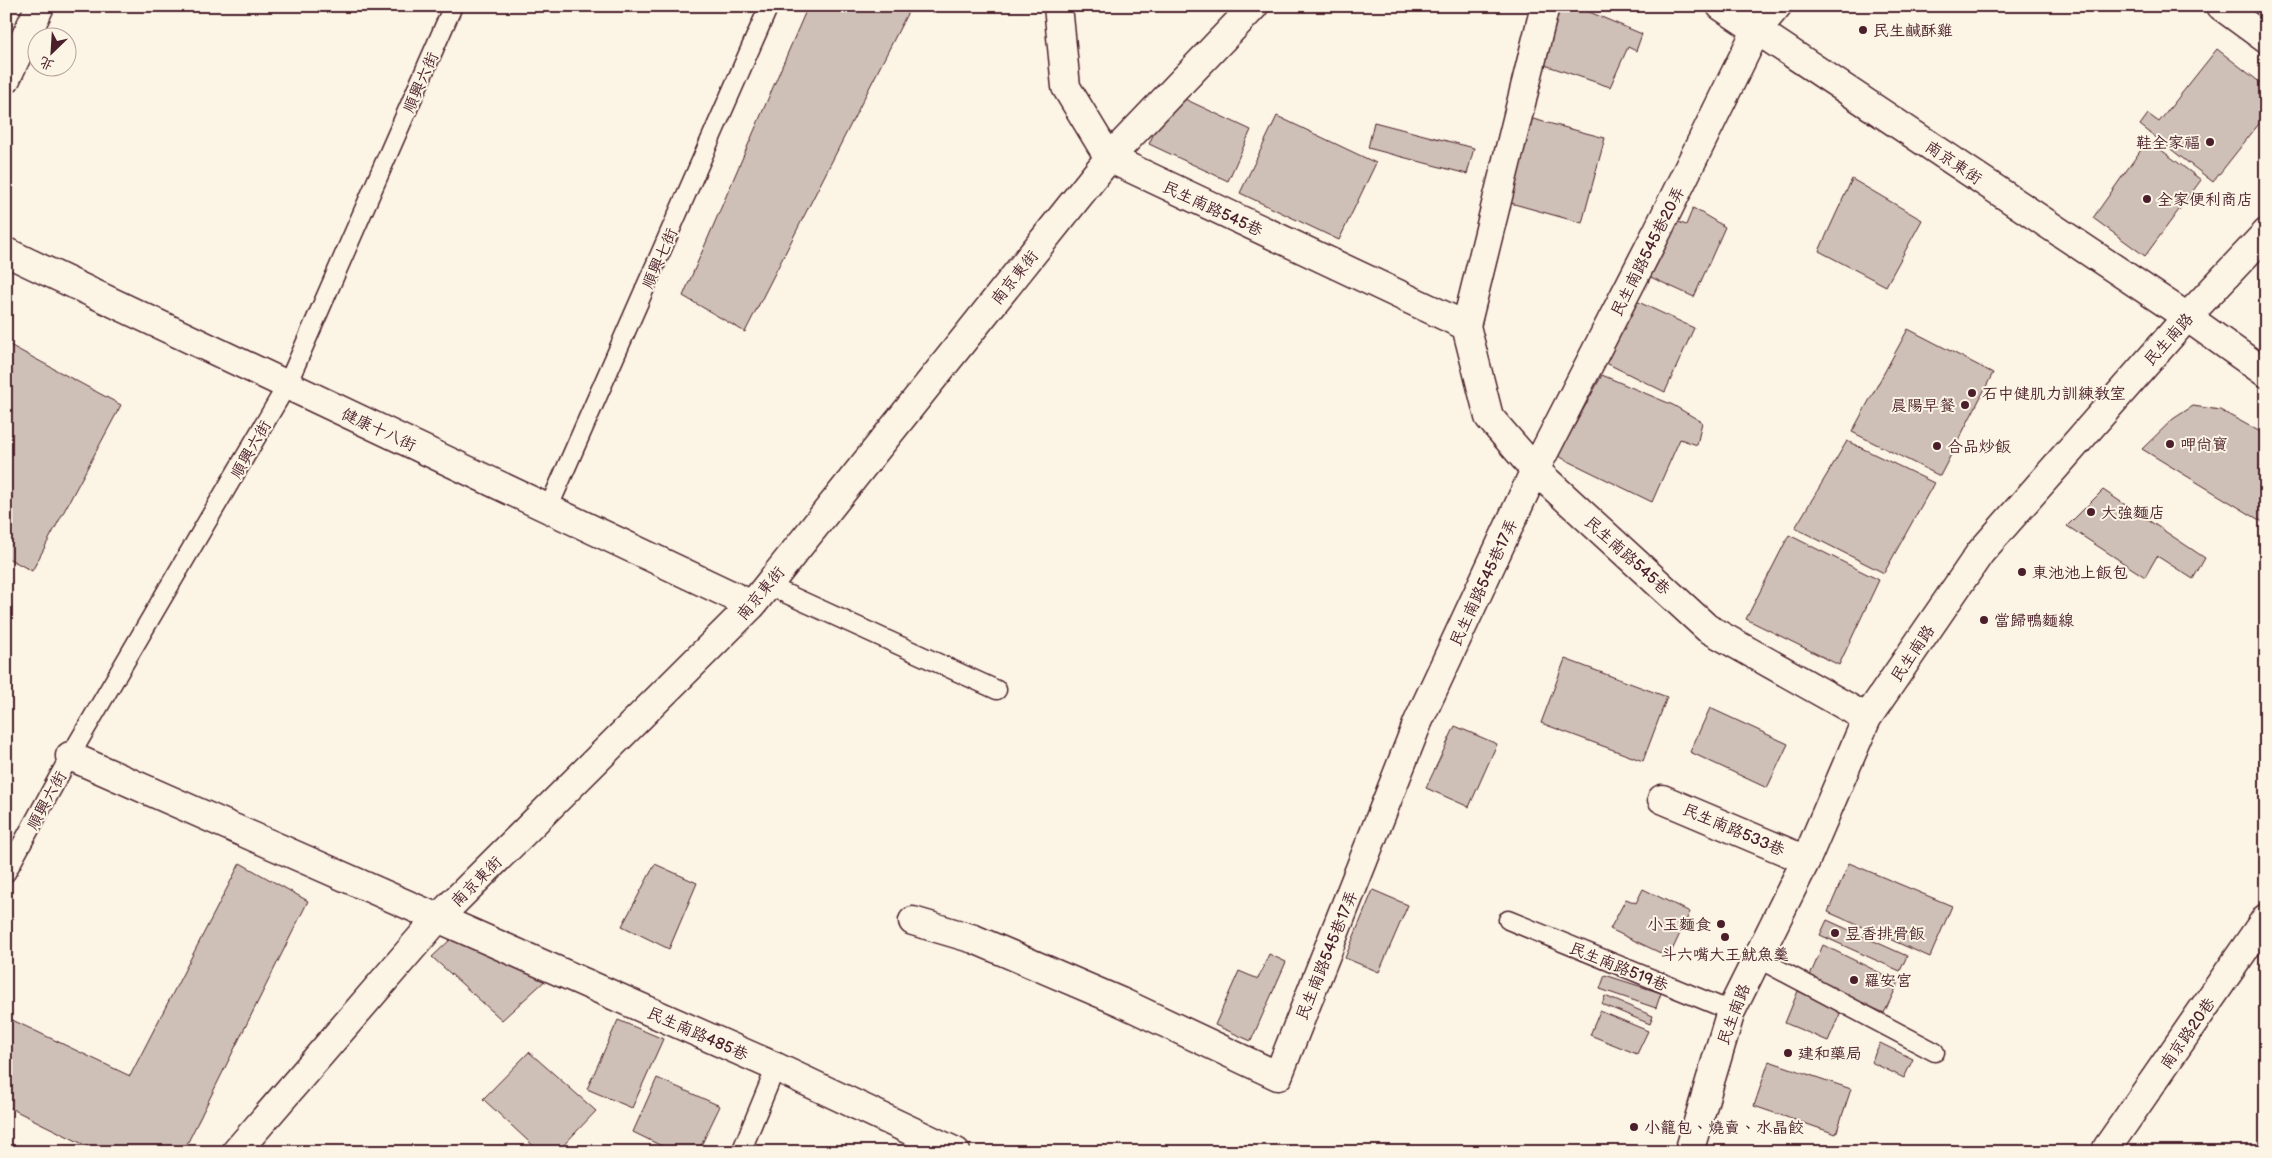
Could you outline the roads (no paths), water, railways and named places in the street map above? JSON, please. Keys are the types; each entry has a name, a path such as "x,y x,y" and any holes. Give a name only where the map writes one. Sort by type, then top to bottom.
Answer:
{"street":[{"path":"6,79 40,6"},
{"path":"1058,6 1066,87 1109,158"},
{"name":"南京東街","path":"236,1152 437,919 760,595 1109,158 1254,6"},
{"name":"民生南路545巷","path":"1545,6 1466,326 1489,417 1535,470 1707,628 1867,718"},
{"name":"南京東街","path":"1721,6 2187,317 2266,373"},
{"name":"民生南路545巷20弄","path":"1535,470 1658,230 1756,31 1777,6"},
{"path":"2221,6 2266,39"},
{"name":"民生南路545巷","path":"1109,158 1466,326"},
{"name":"民生南路","path":"1689,1152 1730,1011 1806,860 1867,718 1980,553 2187,317 2266,233"},
{"name":"健康十八街","path":"6,252 548,509 760,595"},
{"name":"民生南路545巷17弄","path":"913,921 983,943 1120,1002 1278,1076 1418,722 1535,470"},
{"name":"民生南路485巷","path":"70,756 776,1067 956,1152"},
{"name":"民生南路533巷","path":"1662,799 1806,860"},
{"name":"南京路20巷","path":"2108,1148 2266,918"}],"lane":[{"name":"順興六街","path":"6,873 70,756 287,385 453,6"},
{"name":"順興七街","path":"548,509 769,6"},
{"path":"760,595 997,690"},
{"name":"民生南路519巷","path":"1508,920 1730,1011"},
{"path":"1757,958 1935,1052"},
{"path":"741,1152 776,1067"}],"place":[{"name":"民生鹹酥雞","path":"1863,30"},
{"name":"鞋全家福","path":"2210,142"},
{"name":"全家便利商店","path":"2147,199"},
{"name":"石中健肌力訓練教室","path":"1972,393"},
{"name":"晨陽早餐","path":"1965,405"},
{"name":"呷尚寶","path":"2170,444"},
{"name":"合品炒飯","path":"1937,446"},
{"name":"大強麵店","path":"2091,512"},
{"name":"東池池上飯包","path":"2022,572"},
{"name":"當歸鴨麵線","path":"1984,620"},
{"name":"小玉麵食","path":"1721,924"},
{"name":"昱香排骨飯","path":"1835,933"},
{"name":"斗六嘴大王魷魚羹","path":"1725,937"},
{"name":"羅安宮","path":"1854,980"},
{"name":"建和藥局","path":"1788,1053"},
{"name":"小籠包、燒賣、水晶餃","path":"1634,1127"}]}
